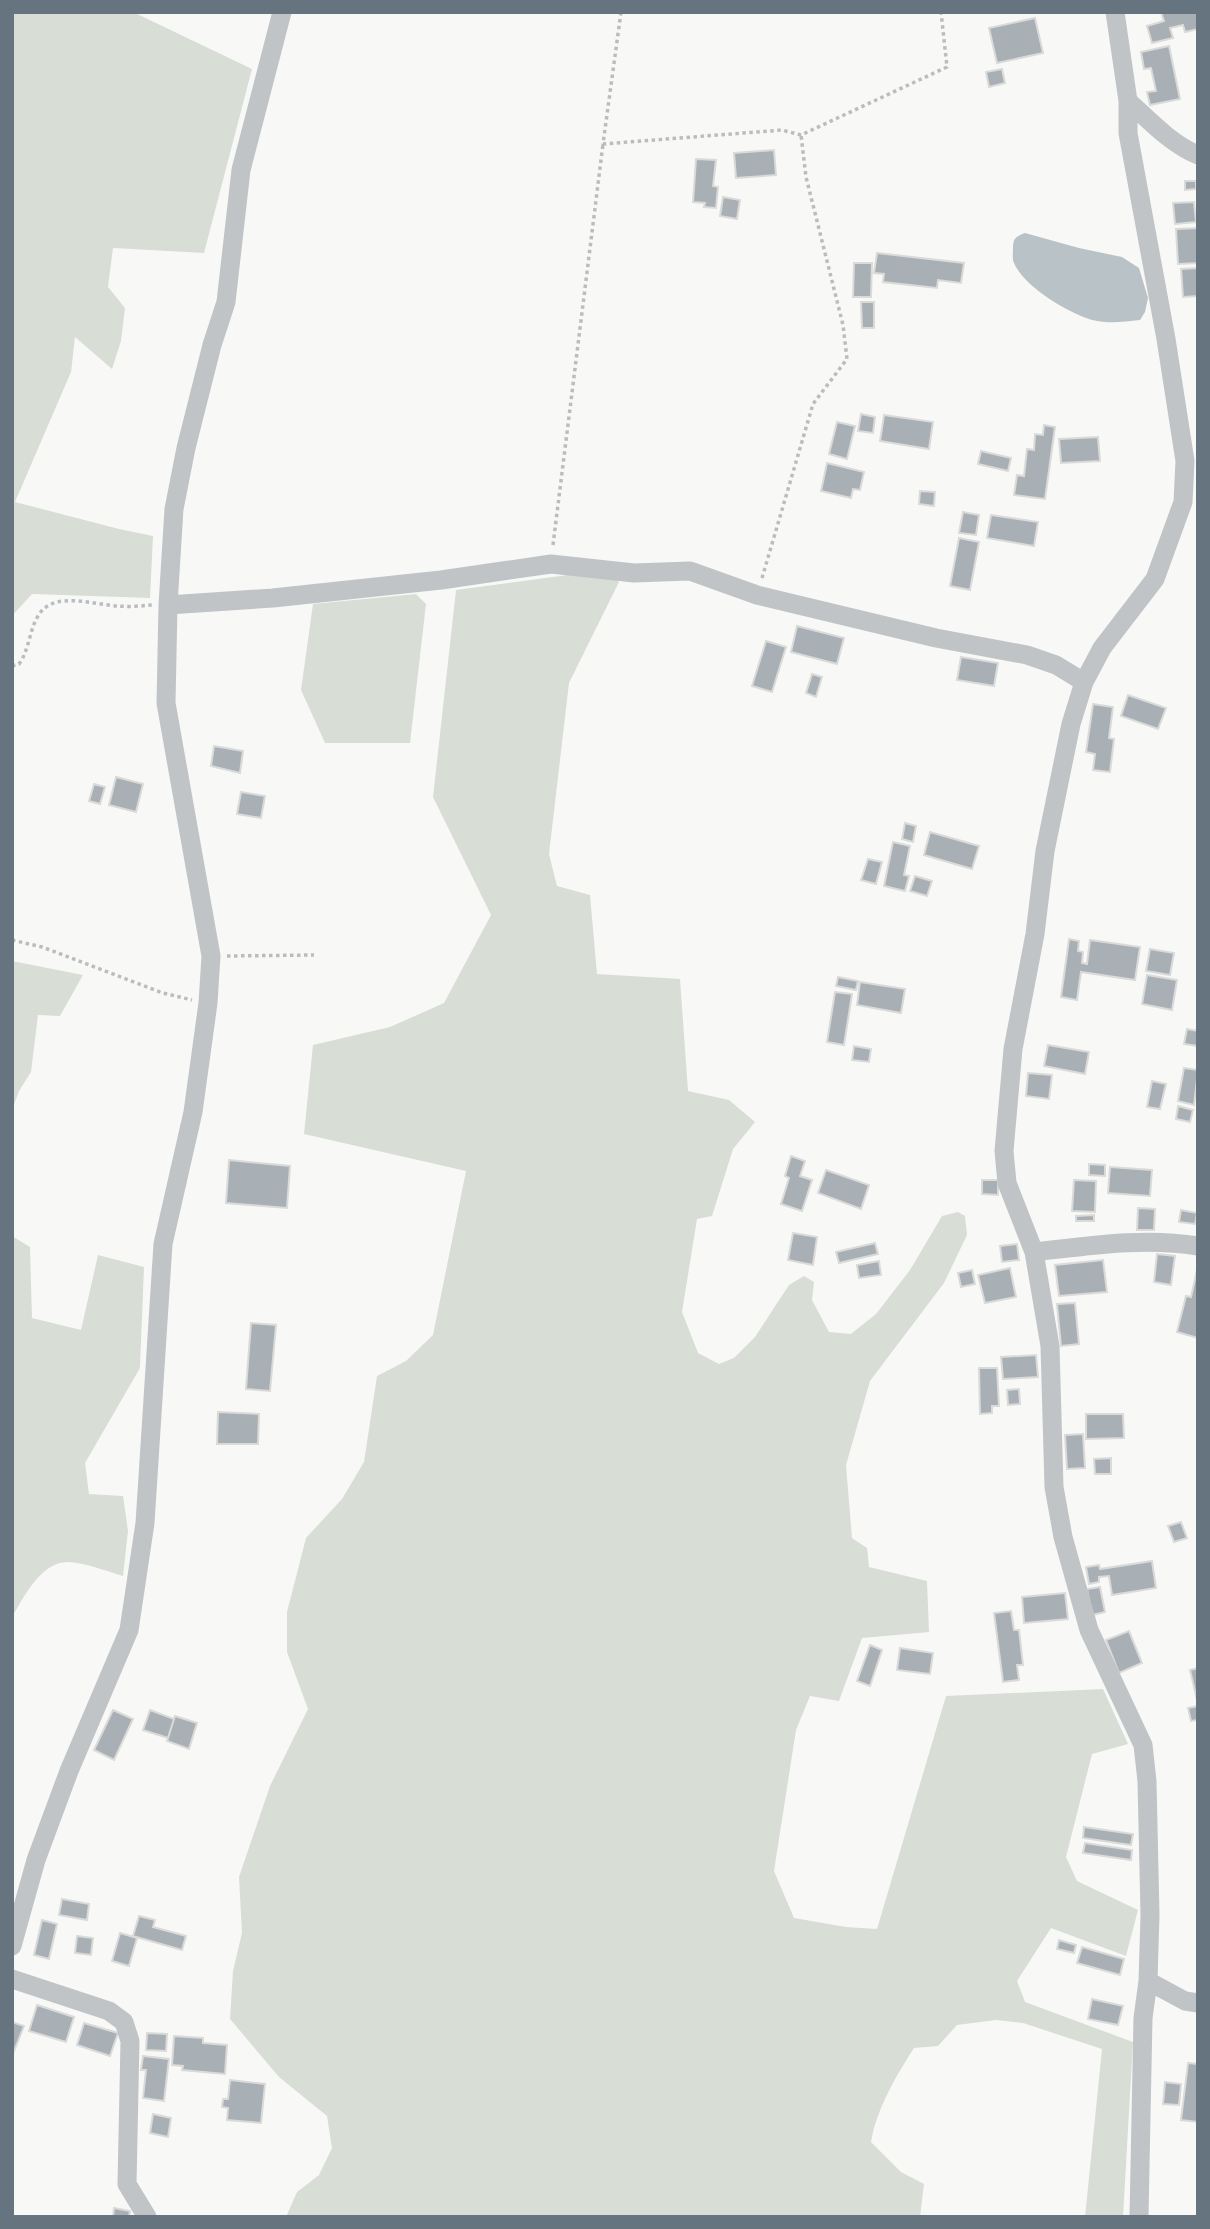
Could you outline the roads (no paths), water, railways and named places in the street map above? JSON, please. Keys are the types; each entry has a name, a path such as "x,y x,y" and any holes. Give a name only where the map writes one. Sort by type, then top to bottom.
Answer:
{"street":[{"path":"12,1945 36,1860 69,1771 129,1630 145,1523 163,1244 193,1112 208,1003 211,956 166,703 168,605 177,497 212,345 226,302 241,170 282,12"},
{"path":"1115,12 1128,101 1128,133 1166,339 1185,461 1183,502 1155,579 1102,648 1084,682 1071,724 1045,851 1035,934 1013,1049 1003,1151 1007,1183 1034,1252 1050,1346 1054,1488 1063,1536 1089,1630 1143,1745 1150,1828 1139,2217"},
{"path":"1128,101 1165,134 1198,155"},
{"path":"168,605 273,598 441,580 551,564 635,573 690,571 757,595 936,638 1027,655 1056,666 1084,682"},
{"path":"1034,1252 1160,1241 1198,1246"},
{"path":"12,1979 109,2011 124,2022 130,2041 127,2184 147,2217"},
{"path":"1147,1982 1185,2001 1198,2003"}]}
